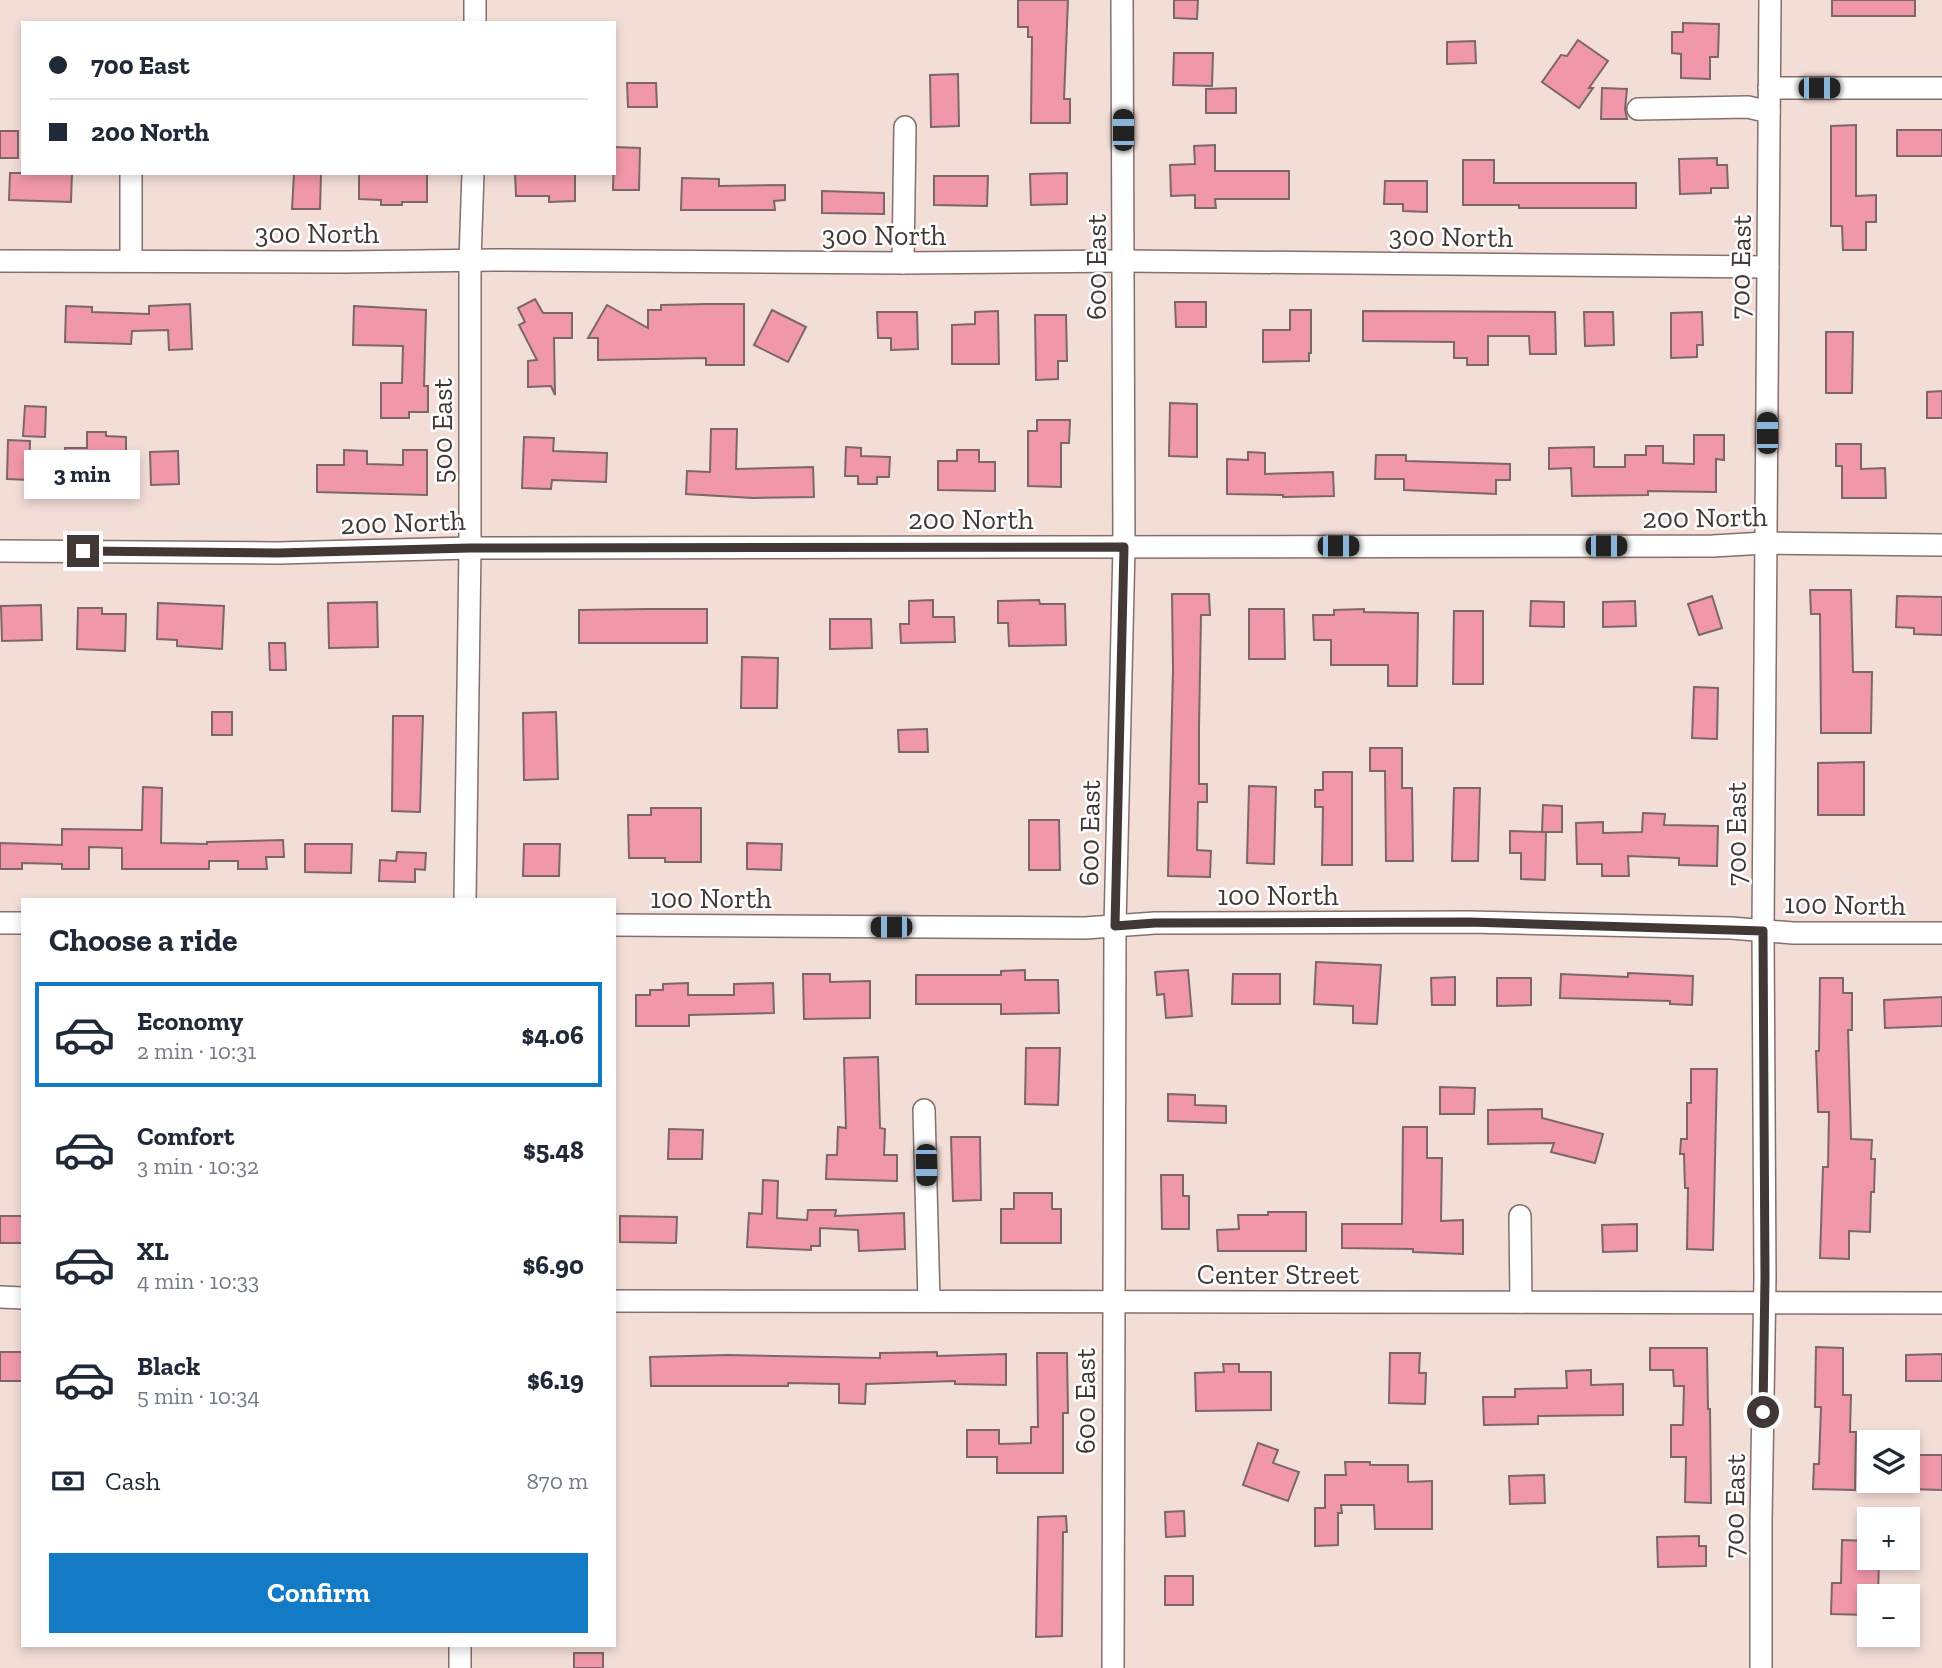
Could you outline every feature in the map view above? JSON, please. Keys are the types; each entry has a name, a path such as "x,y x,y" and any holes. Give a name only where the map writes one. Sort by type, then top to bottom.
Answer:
{"street":[{"path":"475,0 475,21"},
{"name":"600 East","path":"1114,1668 1115,926 1124,547 1122,0"},
{"name":"700 East","path":"1761,1668 1770,0"},
{"path":"1769,89 1942,88"},
{"path":"1638,109 1748,107 1769,112"},
{"path":"903,263 905,127"},
{"path":"131,175 131,261"},
{"name":"500 East","path":"465,898 473,175"},
{"name":"300 North","path":"0,261 1124,261 1768,267"},
{"name":"200 North","path":"0,551 278,553 470,548 1713,546 1765,543 1942,545"},
{"name":"100 North","path":"616,925 1115,926 1155,923 1469,922 1763,931 1942,933"},
{"path":"0,923 21,923"},
{"path":"924,1110 929,1301"},
{"path":"1520,1216 1521,1302"},
{"path":"0,1297 21,1297"},
{"name":"Center Street","path":"616,1301 1942,1303"},
{"path":"460,1647 460,1668"}],"building":[{"path":"1018,0 1068,0 1064,99 1070,99 1070,123 1031,123 1032,37 1028,37 1028,27 1018,27"},
{"path":"1174,0 1198,0 1197,19 1174,18"},
{"path":"1832,0 1915,0 1915,16 1832,16"},
{"path":"1683,23 1719,24 1718,57 1710,57 1710,79 1681,78 1681,54 1672,53 1672,32 1683,32"},
{"path":"1578,40 1608,61 1579,108 1542,82 1561,55 1567,56"},
{"path":"1475,41 1476,63 1447,64 1447,42"},
{"path":"1174,53 1213,53 1212,86 1173,85"},
{"path":"958,74 959,126 931,127 930,75"},
{"path":"627,83 656,83 657,107 628,107"},
{"path":"1236,88 1236,113 1206,113 1206,89"},
{"path":"1602,88 1627,89 1627,119 1601,119"},
{"path":"1856,125 1856,196 1876,195 1876,222 1866,222 1866,250 1843,250 1842,226 1831,226 1831,126"},
{"path":"1897,130 1942,130 1942,156 1897,156"},
{"path":"0,131 18,131 18,158 0,158"},
{"path":"1215,145 1215,171 1289,171 1289,199 1215,199 1216,208 1195,208 1195,195 1171,196 1170,165 1195,164 1194,146"},
{"path":"616,147 640,148 639,190 613,190"},
{"path":"1717,158 1717,165 1727,165 1728,188 1711,188 1711,193 1680,194 1679,159"},
{"path":"1463,160 1494,160 1494,183 1636,183 1636,208 1463,205"},
{"path":"10,173 72,175 71,202 9,200"},
{"path":"1067,173 1067,204 1031,205 1030,174"},
{"path":"294,175 321,175 320,209 292,209"},
{"path":"359,175 427,175 427,202 381,205 381,200 359,199"},
{"path":"515,175 575,175 575,201 549,202 549,196 516,196"},
{"path":"934,176 988,176 987,206 934,205"},
{"path":"682,178 719,179 719,186 785,185 785,200 774,201 775,210 681,210"},
{"path":"1385,181 1427,181 1427,212 1403,211 1403,204 1384,204"},
{"path":"822,191 884,193 884,214 822,213"},
{"path":"535,299 543,313 572,313 572,338 554,338 555,395 551,386 528,387 528,361 537,360 519,325 525,322 518,308"},
{"path":"1175,302 1206,302 1206,327 1176,327"},
{"path":"190,304 192,349 169,350 168,330 132,331 131,344 65,342 66,306 92,307 92,312 149,314 149,306"},
{"path":"744,304 744,365 706,365 706,358 598,360 598,338 588,338 607,305 648,328 648,310 661,310 661,305"},
{"path":"354,306 426,310 424,386 428,386 428,412 409,412 409,418 381,418 381,383 402,383 403,346 353,345"},
{"path":"772,310 806,327 788,362 754,345"},
{"path":"1290,310 1311,310 1309,361 1263,362 1263,330 1290,330"},
{"path":"998,311 999,364 952,364 952,325 975,324 975,312"},
{"path":"1363,311 1555,312 1556,354 1530,354 1529,336 1488,336 1488,365 1467,365 1467,358 1454,358 1454,342 1363,341"},
{"path":"877,312 917,312 918,349 891,350 891,338 878,338"},
{"path":"1584,312 1613,312 1614,345 1585,346"},
{"path":"1702,312 1703,345 1697,345 1697,357 1671,358 1671,313"},
{"path":"1035,315 1066,315 1067,361 1058,361 1058,379 1036,380"},
{"path":"1826,332 1853,332 1852,393 1826,393"},
{"path":"1942,391 1942,418 1927,418 1927,392"},
{"path":"1170,403 1197,404 1197,457 1169,456"},
{"path":"25,406 46,407 45,437 23,436"},
{"path":"1037,420 1070,420 1069,443 1061,443 1061,487 1028,486 1028,431 1037,431"},
{"path":"711,429 737,429 736,469 813,467 814,497 753,498 686,494 687,471 710,472"},
{"path":"87,432 106,432 106,436 126,437 126,454 90,454 90,474 65,474 65,448 87,448"},
{"path":"1694,435 1724,435 1724,460 1716,459 1716,492 1648,491 1648,495 1572,496 1571,468 1549,469 1549,448 1594,447 1594,467 1625,467 1625,455 1646,455 1646,446 1663,446 1663,463 1694,464"},
{"path":"524,437 554,438 553,451 607,453 606,482 552,480 551,489 522,488"},
{"path":"8,440 30,441 29,480 7,479"},
{"path":"1836,444 1861,444 1861,469 1885,468 1886,498 1842,498 1842,466 1836,466"},
{"path":"846,447 861,448 861,456 890,457 889,477 877,477 877,484 858,484 858,476 845,476"},
{"path":"344,450 367,451 367,464 403,465 403,450 427,450 427,495 317,492 317,465 344,465"},
{"path":"957,450 979,450 979,462 995,462 995,491 938,490 938,461 957,461"},
{"path":"178,451 179,484 151,485 150,452"},
{"path":"1248,452 1265,453 1265,474 1333,472 1334,496 1227,494 1227,459 1248,460"},
{"path":"1376,455 1406,455 1406,461 1510,464 1510,480 1496,480 1496,494 1404,490 1404,479 1375,479"},
{"path":"1810,590 1851,590 1853,672 1872,672 1871,733 1821,733 1820,614 1811,614"},
{"path":"1172,594 1209,594 1210,615 1201,615 1199,728 1199,784 1207,784 1207,802 1198,802 1197,850 1211,851 1210,877 1168,876"},
{"path":"1712,596 1722,628 1699,635 1688,604"},
{"path":"1897,596 1942,597 1942,635 1914,634 1914,628 1896,627"},
{"path":"933,600 933,617 954,617 955,642 901,643 900,624 909,624 909,601"},
{"path":"1039,600 1040,604 1065,604 1066,645 1009,646 1008,623 998,623 998,601"},
{"path":"1531,601 1564,602 1564,627 1530,626"},
{"path":"1635,601 1636,626 1603,627 1603,602"},
{"path":"377,602 378,647 329,648 328,603"},
{"path":"158,603 224,606 222,649 177,646 177,640 157,639"},
{"path":"41,605 42,640 2,641 1,606"},
{"path":"78,608 102,608 102,614 126,614 125,651 77,649"},
{"path":"707,609 707,643 579,643 579,610"},
{"path":"1249,609 1284,609 1285,659 1249,659"},
{"path":"1364,609 1364,612 1418,613 1417,686 1388,686 1388,665 1331,665 1331,640 1314,640 1313,615 1334,615 1334,610"},
{"path":"1454,611 1483,611 1483,684 1453,684"},
{"path":"830,619 871,619 872,648 830,649"},
{"path":"269,643 285,643 286,670 270,670"},
{"path":"742,657 778,658 777,708 741,708"},
{"path":"1694,687 1718,688 1717,739 1692,738"},
{"path":"212,712 232,712 232,735 212,735"},
{"path":"556,712 558,779 524,780 523,713"},
{"path":"393,716 423,716 420,812 392,811"},
{"path":"927,729 928,752 899,752 898,730"},
{"path":"1370,748 1402,748 1402,788 1412,788 1413,861 1386,861 1385,771 1370,771"},
{"path":"1864,762 1864,815 1818,815 1818,763"},
{"path":"1323,772 1352,772 1352,865 1322,865 1323,807 1315,807 1315,790 1323,790"},
{"path":"1249,786 1276,787 1274,864 1247,863"},
{"path":"143,787 162,788 161,843 207,844 283,840 284,857 266,857 267,869 238,869 238,861 209,861 209,869 122,869 122,848 89,847 89,869 62,869 62,864 22,863 22,869 0,869 0,843 62,845 62,829 142,830"},
{"path":"1454,788 1480,788 1478,861 1452,861"},
{"path":"1543,805 1562,806 1562,832 1542,832"},
{"path":"651,808 701,808 701,862 629,858 628,815 651,815"},
{"path":"1643,813 1665,814 1664,825 1718,826 1717,866 1679,865 1679,858 1628,856 1629,876 1602,876 1602,864 1577,864 1576,823 1603,822 1603,833 1642,832"},
{"path":"1029,820 1059,820 1060,870 1029,870"},
{"path":"1510,831 1546,832 1545,880 1521,879 1521,853 1510,853"},
{"path":"747,843 782,844 781,870 747,869"},
{"path":"305,844 352,844 351,873 305,872"},
{"path":"524,844 560,844 559,876 523,876"},
{"path":"397,852 426,853 425,870 415,869 415,882 379,881 380,860 396,861"},
{"path":"1316,962 1381,965 1377,1024 1353,1023 1353,1006 1314,1004"},
{"path":"1025,970 1025,980 1058,980 1059,1013 1001,1014 1001,1004 916,1004 916,975 1001,975 1001,971"},
{"path":"1188,970 1192,1016 1166,1018 1164,994 1157,995 1155,972"},
{"path":"1628,973 1693,976 1692,1005 1670,1004 1670,1001 1560,998 1561,974 1628,977"},
{"path":"803,974 830,974 830,982 870,981 870,1018 804,1019"},
{"path":"1233,974 1280,974 1280,1004 1232,1004"},
{"path":"1455,977 1455,1005 1432,1005 1431,978"},
{"path":"1497,978 1531,978 1531,1005 1497,1006"},
{"path":"1820,978 1843,978 1843,993 1852,993 1852,1030 1848,1030 1851,1139 1872,1140 1871,1159 1875,1159 1870,1232 1849,1231 1849,1259 1820,1258 1823,1167 1828,1167 1829,1112 1818,1112 1816,1051 1819,1051"},
{"path":"688,983 688,995 734,995 734,984 773,983 774,1013 689,1015 689,1026 636,1026 636,995 650,995 650,990 663,990 663,984"},
{"path":"1942,997 1942,1026 1885,1028 1884,1000"},
{"path":"1026,1048 1060,1048 1058,1105 1025,1104"},
{"path":"878,1057 880,1128 885,1129 884,1155 897,1155 897,1181 826,1179 827,1155 837,1155 838,1127 846,1128 844,1058"},
{"path":"1691,1069 1717,1069 1713,1250 1687,1249 1688,1188 1685,1188 1684,1154 1680,1154 1681,1139 1687,1139"},
{"path":"1440,1087 1475,1088 1474,1114 1440,1114"},
{"path":"1168,1094 1195,1095 1195,1105 1226,1106 1226,1123 1168,1121"},
{"path":"1542,1109 1542,1118 1603,1134 1595,1163 1551,1152 1554,1143 1488,1144 1488,1110"},
{"path":"1403,1127 1427,1127 1427,1158 1442,1158 1441,1221 1463,1220 1463,1254 1413,1252 1413,1249 1342,1248 1342,1224 1402,1224"},
{"path":"669,1129 703,1130 702,1159 668,1159"},
{"path":"951,1137 980,1137 981,1200 953,1201"},
{"path":"1161,1175 1183,1175 1183,1196 1189,1196 1189,1229 1162,1229"},
{"path":"763,1180 778,1181 777,1218 807,1220 808,1210 836,1210 835,1216 904,1213 905,1249 859,1251 858,1230 820,1228 820,1246 811,1246 811,1250 747,1247 749,1213 762,1214"},
{"path":"1014,1193 1052,1193 1052,1209 1061,1209 1061,1243 1001,1243 1001,1209 1014,1209"},
{"path":"1268,1212 1306,1212 1306,1251 1218,1251 1217,1230 1239,1229 1238,1215 1268,1215"},
{"path":"0,1216 21,1216 21,1243 0,1243"},
{"path":"620,1216 677,1217 676,1243 620,1242"},
{"path":"1637,1224 1637,1251 1603,1252 1602,1225"},
{"path":"1816,1347 1843,1348 1843,1395 1851,1395 1850,1432 1856,1432 1855,1490 1813,1489 1814,1464 1819,1464 1821,1407 1815,1407"},
{"path":"1650,1348 1707,1348 1711,1503 1685,1502 1686,1457 1671,1457 1671,1425 1683,1425 1684,1386 1674,1386 1673,1370 1650,1370"},
{"path":"0,1352 21,1352 21,1381 0,1381"},
{"path":"937,1352 937,1356 1006,1354 1006,1385 955,1384 955,1381 866,1384 865,1404 839,1403 839,1384 651,1386 650,1357 727,1355 880,1358 880,1353"},
{"path":"1037,1353 1067,1353 1068,1413 1063,1413 1063,1473 997,1473 997,1457 967,1457 967,1430 999,1430 999,1444 1031,1443 1031,1427 1038,1427"},
{"path":"1390,1353 1420,1353 1419,1373 1426,1373 1425,1404 1389,1403"},
{"path":"1942,1354 1942,1381 1906,1381 1906,1355"},
{"path":"1223,1364 1239,1364 1239,1372 1271,1372 1271,1410 1196,1411 1195,1373 1224,1372"},
{"path":"1591,1370 1591,1385 1623,1384 1623,1415 1538,1416 1538,1424 1484,1425 1483,1397 1515,1397 1515,1389 1567,1388 1566,1371"},
{"path":"1258,1443 1278,1450 1273,1463 1299,1472 1288,1501 1243,1485"},
{"path":"1920,1455 1942,1455 1942,1490 1920,1489"},
{"path":"1345,1462 1408,1465 1408,1482 1432,1481 1432,1529 1375,1529 1374,1505 1341,1505 1342,1513 1338,1513 1338,1545 1315,1546 1315,1508 1325,1508 1325,1475 1346,1475"},
{"path":"1544,1475 1545,1503 1510,1504 1509,1476"},
{"path":"1184,1511 1185,1536 1166,1537 1165,1512"},
{"path":"1066,1516 1067,1532 1063,1532 1062,1636 1036,1637 1038,1517"},
{"path":"1699,1536 1699,1546 1706,1546 1706,1566 1658,1567 1657,1537"},
{"path":"1842,1540 1857,1541 1857,1570 1879,1570 1878,1584 1857,1584 1857,1615 1831,1614 1832,1583 1841,1583"},
{"path":"1165,1576 1193,1576 1193,1605 1165,1605"},
{"path":"574,1653 603,1653 603,1668 574,1668"}],"route":[{"path":"83,551 278,553 470,548 1124,547 1115,926 1155,923 1469,922 1763,931 1763,1412"}]}
